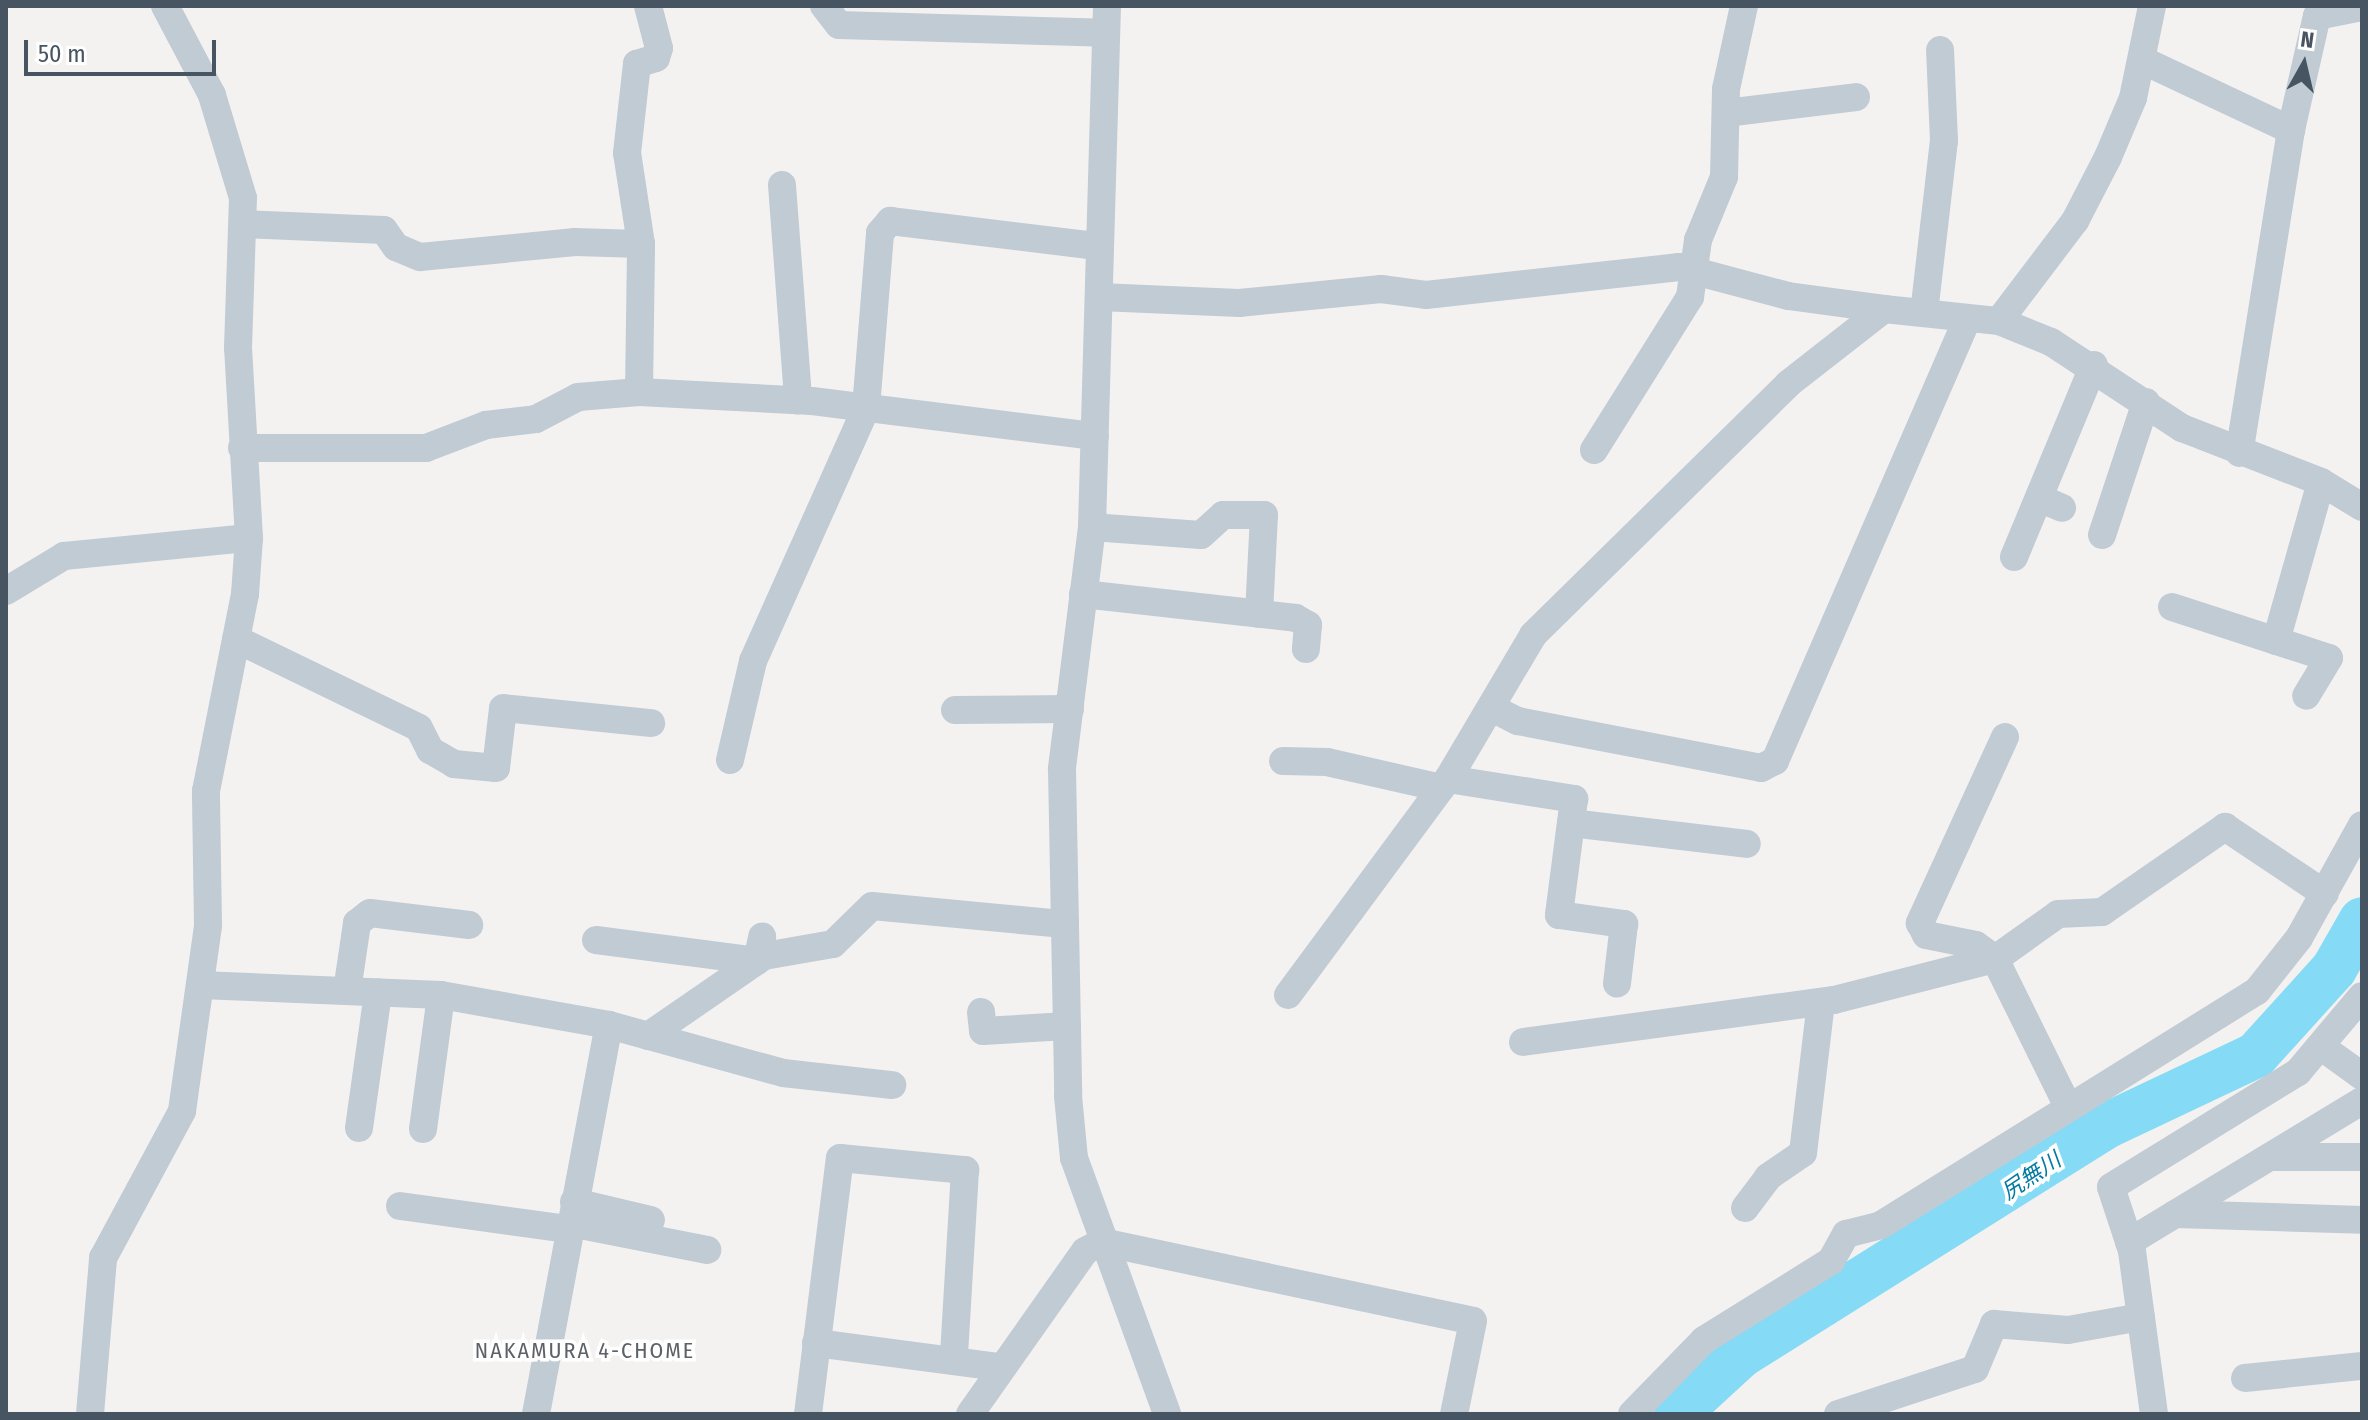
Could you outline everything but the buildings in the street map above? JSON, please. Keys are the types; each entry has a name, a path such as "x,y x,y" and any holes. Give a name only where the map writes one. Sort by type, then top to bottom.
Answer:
{"street":[{"path":"90,1414 103,1258 182,1111 208,925 206,791 236,639 249,538 238,348 244,224 212,95 165,6"},
{"path":"639,392 641,244 627,153 637,64 656,58 659,48 648,6"},
{"path":"824,6 839,25 1106,20 1097,246 1100,297 1092,527 1061,797 1067,1026 1074,1158 1167,1414"},
{"path":"1594,450 1690,297 1698,240 1724,177 1726,113 1744,6"},
{"path":"1999,321 2075,221 2127,113 2142,60 2152,6"},
{"path":"2239,453 2291,130 2317,16 2362,7"},
{"path":"1924,313 1947,225 1955,94 1940,50"},
{"path":"2142,60 2291,130"},
{"path":"1726,113 1856,97"},
{"path":"782,185 798,400"},
{"path":"730,760 753,661 866,408 880,233 890,221 1097,246"},
{"path":"244,224 384,230 396,247 420,257 575,242 641,244"},
{"path":"1100,297 1239,303 1694,272 1884,309 1966,321 1999,321 2094,365 2146,402 2239,453 2321,482 2362,507"},
{"path":"1288,995 1444,784 1533,635 1661,503 1884,309"},
{"path":"1492,708 1518,721 1761,768 1775,761 1966,321"},
{"path":"2014,557 2050,503 2094,365"},
{"path":"242,448 426,448 486,425 536,419 578,397 639,392 798,400 1095,436"},
{"path":"2102,535 2146,402"},
{"path":"2276,641 2321,482"},
{"path":"1092,527 1201,535 1223,515 1264,515 1259,614"},
{"path":"6,591 64,556 249,538"},
{"path":"1083,594 1259,614 1308,625 1306,649"},
{"path":"2172,607 2329,658 2306,696"},
{"path":"236,639 419,728 430,750 454,764 496,768 503,708 651,723"},
{"path":"955,710 1070,709"},
{"path":"2005,737 1920,923 1926,935 1976,945 1995,959 2067,1105"},
{"path":"1283,761 1327,762 1444,784 1574,799 1559,915 1624,924 1617,984"},
{"path":"1571,823 1747,844"},
{"path":"1632,1414 1704,1340 1831,1261 1846,1234 1881,1225 2067,1105 2257,991 2325,894 2362,825"},
{"path":"1523,1042 1821,1002 1995,959 2058,914 2102,912 2225,827 2325,894"},
{"path":"596,940 813,953 872,906 888,904 1064,924"},
{"path":"347,991 357,923 370,913 469,925"},
{"path":"648,1036 760,949"},
{"path":"200,985 441,995 609,1025 783,1073 892,1085"},
{"path":"359,1128 378,992"},
{"path":"423,1129 441,995"},
{"path":"2154,1414 2129,1242 2111,1187 2238,1113 2323,1048 2362,996"},
{"path":"1745,1208 1768,1177 1803,1153 1821,1002"},
{"path":"981,1012 983,1031 1067,1026"},
{"path":"536,1414 570,1218 609,1025"},
{"path":"2323,1048 2362,1076"},
{"path":"2129,1242 2362,1101"},
{"path":"2269,1157 2362,1157"},
{"path":"808,1414 840,1158 965,1170 954,1357"},
{"path":"400,1206 570,1218 708,1242"},
{"path":"2175,1214 2362,1220"},
{"path":"970,1414 999,1367 1085,1251 1102,1242 1473,1321 1454,1414"},
{"path":"1838,1414 1975,1369 1994,1324 2068,1330 2141,1317"},
{"path":"816,1343 954,1357 999,1367"},
{"path":"2245,1378 2362,1366"}],"waterway":[{"name":"尻無川","path":"1677,1414 1741,1355 2106,1126 2256,1055 2334,969 2362,920"}],"district":[{"name":"NAKAMURA 4-CHOME","path":"585,1351"}]}
